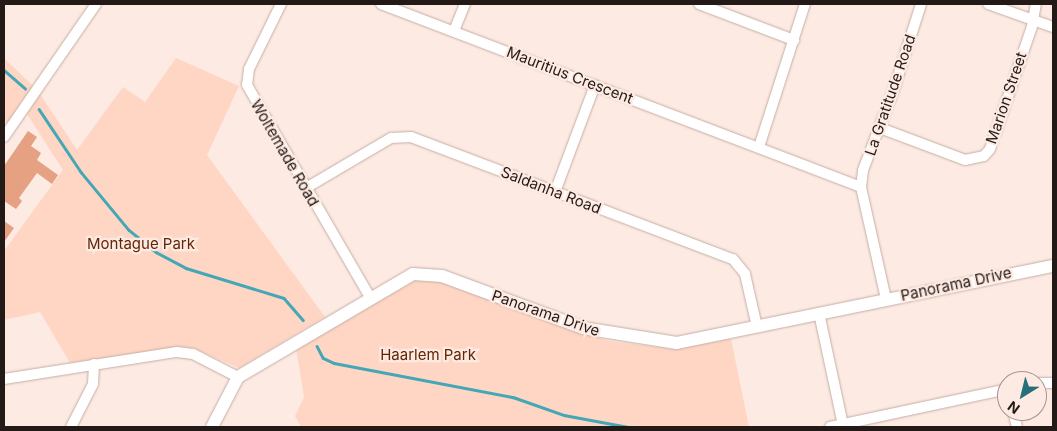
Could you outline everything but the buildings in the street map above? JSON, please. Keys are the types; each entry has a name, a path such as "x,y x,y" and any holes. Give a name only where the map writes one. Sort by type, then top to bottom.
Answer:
{"street":[{"path":"4,138 96,4"},
{"name":"Woltemade Road","path":"281,4 249,69 247,85 370,297"},
{"name":"Mauritius Crescent","path":"381,4 861,187"},
{"path":"454,31 465,4"},
{"path":"698,4 794,40"},
{"path":"760,147 805,4"},
{"name":"La Gratitude Road","path":"861,187 863,170 880,128 921,4"},
{"path":"988,4 1053,27"},
{"path":"1032,19 1036,4"},
{"name":"Marion Street","path":"880,128 965,160 984,156 990,148 1032,19"},
{"path":"555,192 595,85"},
{"name":"Saldanha Road","path":"306,188 390,138 401,135 736,262 745,274 757,327"},
{"path":"861,187 886,299"},
{"name":"Panorama Drive","path":"238,377 407,276 430,273 583,328 611,335 677,343 1053,266"},
{"path":"820,313 843,425"},
{"path":"4,379 182,352 199,357 238,377 212,427"},
{"path":"71,427 93,384 94,364"},
{"path":"830,427 997,391"}],"green space":[{"path":"4,58 34,87 8,123 4,120"},
{"name":"Montague Park","path":"176,58 239,86 207,155 325,317 239,368 195,349 181,347 70,363 40,312 4,320 4,251 63,170 27,114 40,94 77,150 123,87 145,102"},
{"name":"Haarlem Park","path":"416,280 438,281 573,331 609,341 674,349 731,339 749,427 301,427 295,416 304,397 296,348"}],"waterway":[{"path":"4,70 25,88"},
{"path":"39,109 81,172 129,230 156,252 186,268 284,298 303,320"},
{"path":"317,346 323,358 334,363 513,397 564,415 628,427"}]}
